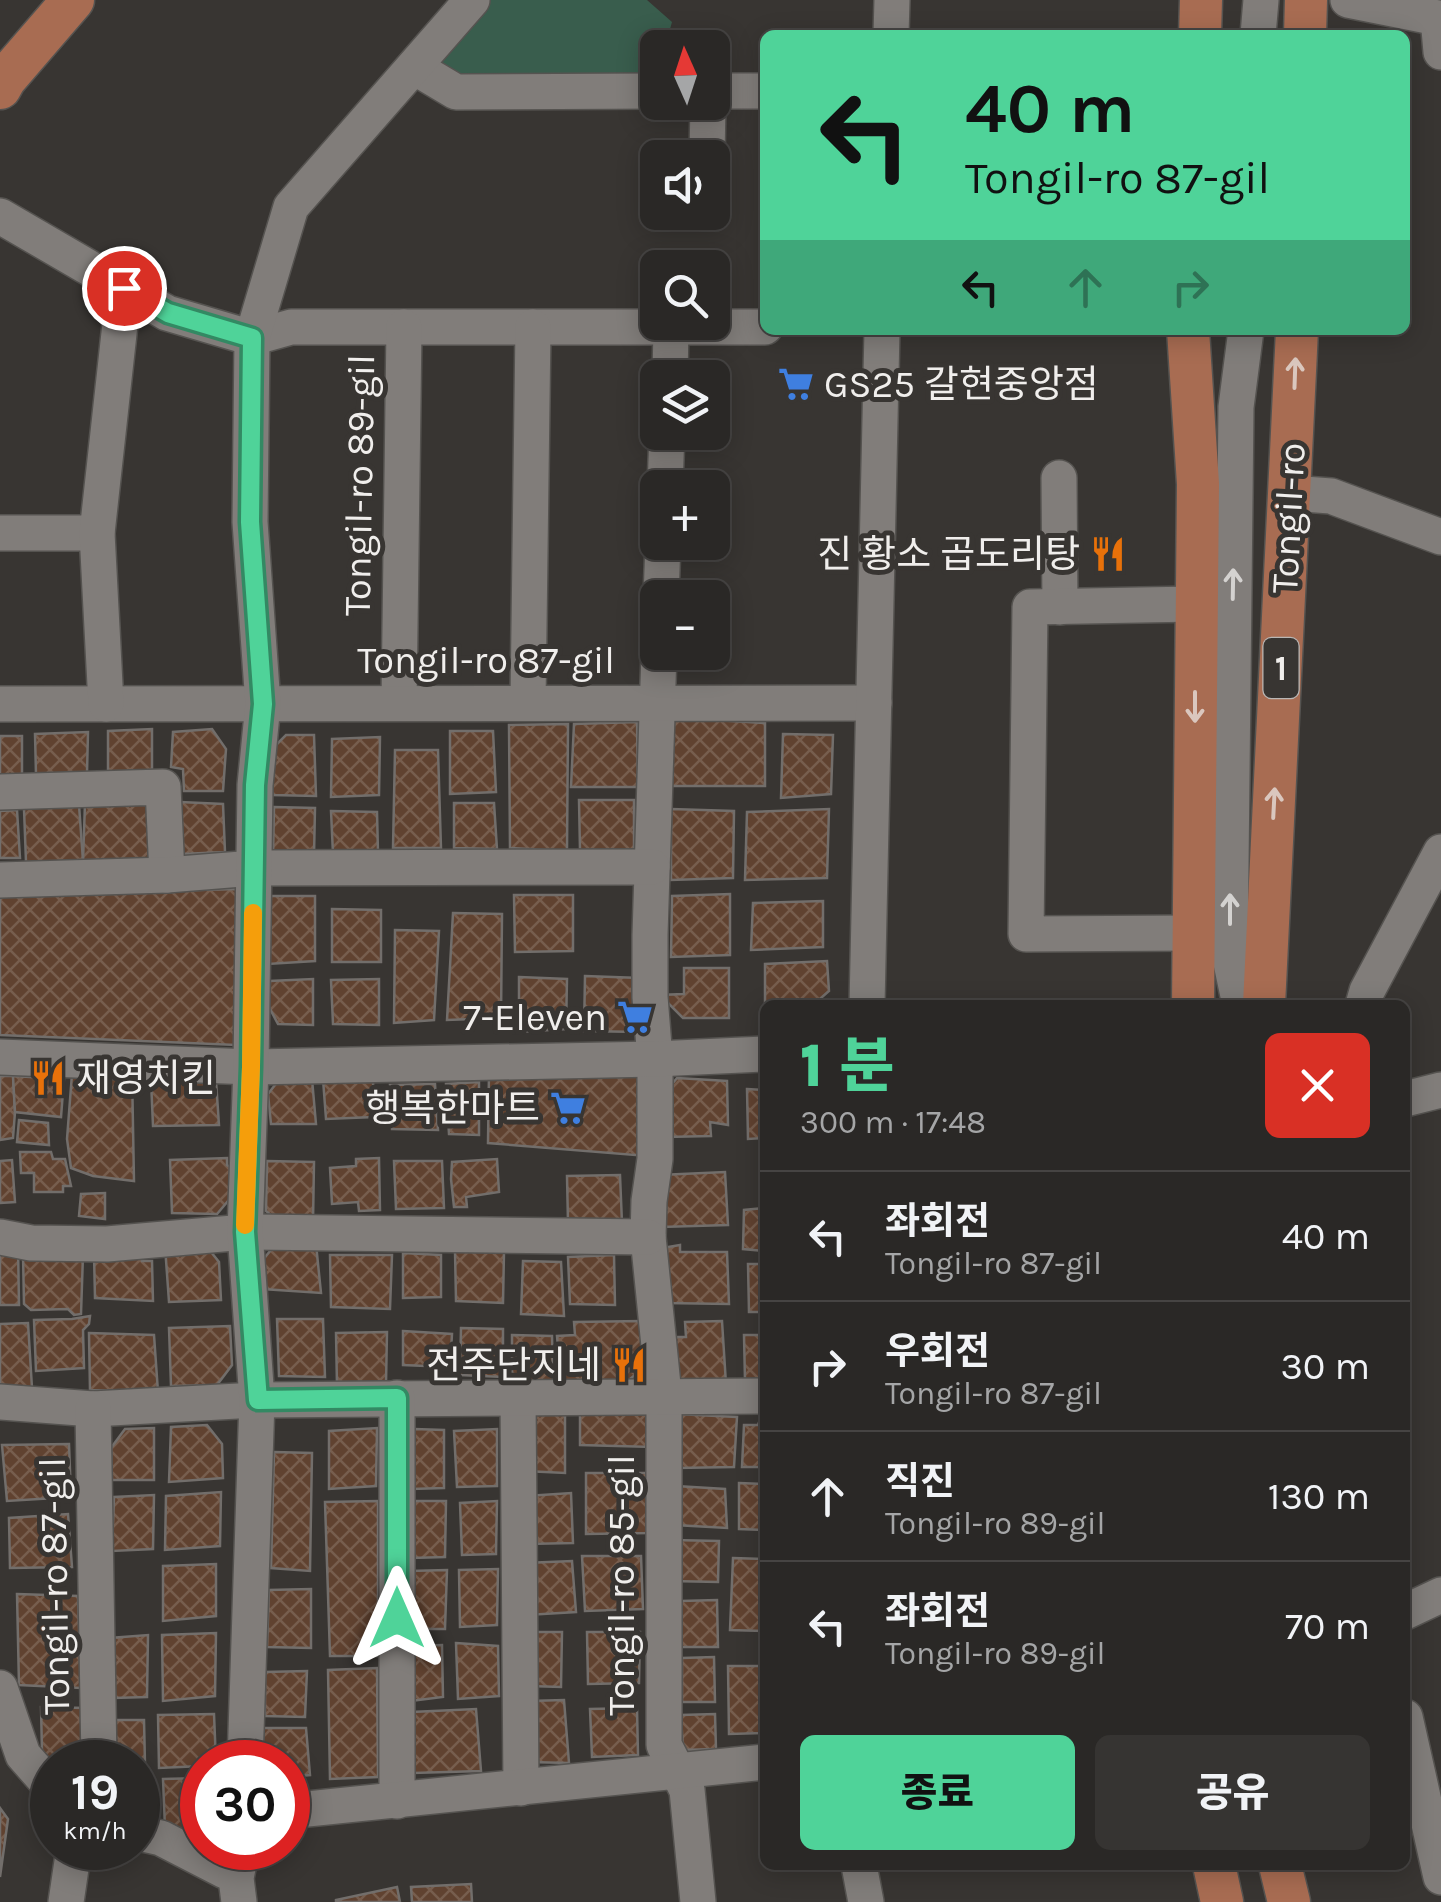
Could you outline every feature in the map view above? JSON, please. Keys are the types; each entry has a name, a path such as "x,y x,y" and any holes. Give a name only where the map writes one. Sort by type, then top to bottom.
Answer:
{"main road":[{"path":"0,88 74,0"},
{"path":"1200,30 1201,0"},
{"path":"1305,30 1306,0"},
{"path":"1188,335 1198,484 1193,1000"},
{"name":"Tongil-ro","path":"1264,1000 1296,335"},
{"path":"1215,1870 1222,1902"},
{"path":"1281,1870 1289,1902"}],"street":[{"path":"246,1740 258,1400 245,1232 255,785 263,704 250,522 252,338 291,207 472,0"},
{"path":"891,30 892,0"},
{"path":"1258,30 1261,0"},
{"path":"1284,30 1289,0"},
{"path":"1348,0 1438,18 1441,52"},
{"path":"414,67 456,92 640,92"},
{"path":"730,91 760,91"},
{"name":"Tongil-ro 89-gil","path":"0,216 168,313 252,338 291,327 640,327"},
{"path":"106,704 97,533 124,288"},
{"name":"Tongil-ro 89-gil","path":"399,703 404,327"},
{"path":"528,702 534,327"},
{"name":"Tongil-ro 89-gil","path":"730,327 760,327"},
{"path":"867,1000 882,335"},
{"path":"1198,484 1223,335"},
{"path":"1239,1000 1230,958 1232,670 1236,407 1245,335"},
{"path":"1059,478 1060,607"},
{"path":"1290,493 1331,496 1441,536"},
{"path":"0,533 97,533"},
{"path":"1193,934 1026,934 1030,607 1196,604"},
{"path":"0,1237 31,1243 108,1244 245,1232 648,1236 655,1159 655,1059 650,996 658,670"},
{"name":"Tongil-ro 87-gil","path":"0,704 874,703"},
{"path":"0,792 163,788 168,875"},
{"path":"1364,1000 1441,852"},
{"path":"0,880 254,868 652,868"},
{"path":"0,1057 251,1067 760,1054"},
{"path":"1410,1098 1441,1090"},
{"name":"Tongil-ro 85-gil","path":"648,1236 664,1395 664,1746 687,1790 698,1902"},
{"name":"Tongil-ro 87-gil","path":"0,1402 93,1409 258,1400 760,1396"},
{"path":"518,1397 521,1788"},
{"path":"397,1398 397,1800"},
{"name":"Tongil-ro 87-gil","path":"93,1409 100,1740"},
{"path":"1410,1610 1441,1595"},
{"name":"Tongil-ro 87-gil","path":"0,1688 23,1755 30,1763"},
{"path":"1410,1732 1432,1796 1441,1877"},
{"path":"310,1810 760,1763"},
{"path":"66,1902 71,1870"},
{"path":"860,1870 866,1902"}],"green space":[{"path":"491,0 647,0 672,22 670,30 640,30 640,76 463,80 434,61"}],"building":[{"path":"665,717 765,723 765,786 665,786"},
{"path":"637,722 638,787 571,787 574,724"},
{"path":"568,724 567,851 510,848 509,725"},
{"path":"152,729 152,771 108,775 108,731"},
{"path":"212,729 226,749 223,791 184,791 183,769 171,767 173,732"},
{"path":"450,731 493,731 496,792 450,794"},
{"path":"88,732 87,773 36,775 35,734"},
{"path":"783,734 833,735 831,794 781,798"},
{"path":"286,735 314,735 316,796 272,795 272,749"},
{"path":"0,736 22,736 22,775 0,776"},
{"path":"380,737 379,795 331,797 332,739"},
{"path":"395,750 438,750 441,848 393,848"},
{"path":"157,795 160,864 83,861 85,803"},
{"path":"579,800 634,800 634,850 580,850"},
{"path":"180,802 223,804 225,852 182,854"},
{"path":"454,803 494,803 497,849 454,848"},
{"path":"79,805 83,861 26,862 24,809"},
{"path":"274,807 315,808 314,856 273,855"},
{"path":"671,809 734,811 733,878 671,880"},
{"path":"829,809 827,878 745,880 747,812"},
{"path":"17,810 20,858 0,858 0,811"},
{"path":"331,811 377,812 378,852 333,854"},
{"path":"238,889 236,1045 0,1035 0,895"},
{"path":"730,894 730,955 671,957 672,896"},
{"path":"514,895 573,895 573,951 515,952"},
{"path":"271,896 315,896 315,961 268,964"},
{"path":"823,901 823,947 751,950 753,903"},
{"path":"332,909 381,910 381,962 332,962"},
{"path":"453,913 502,914 501,1018 447,1020"},
{"path":"395,930 439,931 434,1020 394,1023"},
{"path":"827,961 829,991 819,1000 765,1000 765,964"},
{"path":"684,968 729,968 729,1018 683,1018 660,995 684,994"},
{"path":"585,976 640,978 639,1032 584,1031"},
{"path":"519,977 567,979 566,1029 519,1032"},
{"path":"313,979 313,1025 278,1024 269,1007 270,981"},
{"path":"379,979 379,1025 333,1024 331,980"},
{"name":"행복한마트","path":"648,1069 647,1156 488,1143 489,1072"},
{"path":"132,1071 134,1181 93,1176 71,1168 67,1139 72,1074"},
{"path":"0,1076 13,1076 15,1112 13,1138 0,1140"},
{"path":"13,1076 64,1079 61,1117 15,1112"},
{"path":"677,1078 727,1081 728,1125 710,1122 711,1136 665,1137 664,1094"},
{"path":"312,1079 316,1124 271,1124 268,1094 278,1081"},
{"path":"323,1079 373,1079 374,1117 326,1119"},
{"path":"151,1080 216,1081 219,1125 153,1126"},
{"path":"479,1082 479,1135 449,1134 446,1084"},
{"path":"435,1084 438,1130 392,1129 390,1085"},
{"path":"747,1089 760,1090 760,1138 748,1139"},
{"path":"19,1120 48,1123 49,1145 17,1142"},
{"path":"20,1152 51,1152 53,1159 65,1159 71,1186 63,1186 63,1192 34,1192 34,1173 21,1173"},
{"path":"227,1158 227,1165 233,1169 233,1195 217,1214 172,1213 170,1160"},
{"path":"379,1158 380,1210 359,1211 358,1202 332,1204 330,1168 356,1166 356,1159"},
{"path":"497,1159 499,1192 466,1197 467,1207 454,1207 452,1162"},
{"path":"12,1160 15,1202 0,1203 0,1161"},
{"path":"267,1161 314,1162 313,1223 280,1223 266,1211"},
{"path":"394,1161 442,1161 444,1208 396,1209"},
{"path":"725,1172 728,1225 661,1227 660,1175"},
{"path":"620,1175 622,1223 568,1223 567,1176"},
{"path":"105,1193 105,1219 79,1216 81,1194"},
{"path":"760,1208 760,1251 743,1249 744,1210"},
{"path":"316,1244 321,1293 263,1289 262,1261 275,1245"},
{"path":"0,1245 18,1245 19,1305 0,1305"},
{"path":"680,1245 680,1252 727,1252 729,1304 665,1303 662,1248"},
{"path":"165,1246 207,1247 219,1262 221,1300 169,1302"},
{"path":"455,1251 504,1252 503,1303 456,1301"},
{"path":"140,1252 142,1261 152,1261 153,1301 95,1298 94,1254"},
{"path":"403,1253 441,1255 441,1297 403,1298"},
{"path":"23,1254 83,1255 81,1314 74,1315 68,1309 31,1310 24,1304"},
{"path":"330,1255 392,1255 390,1309 331,1307"},
{"path":"614,1255 615,1305 570,1304 568,1257"},
{"path":"523,1261 561,1262 564,1316 521,1314"},
{"path":"748,1264 760,1264 760,1312 749,1312"},
{"path":"90,1316 83,1330 84,1368 36,1371 34,1320"},
{"path":"277,1319 323,1319 325,1377 279,1376"},
{"path":"642,1321 645,1367 625,1383 561,1382 557,1336 575,1335 574,1322"},
{"path":"722,1321 726,1384 682,1384 668,1370 666,1337 686,1337 685,1322"},
{"path":"28,1323 32,1388 0,1390 0,1324"},
{"path":"230,1326 232,1365 217,1385 171,1386 169,1328"},
{"path":"461,1328 503,1329 503,1377 460,1375"},
{"path":"403,1331 452,1334 450,1367 403,1365"},
{"path":"387,1332 386,1384 337,1386 336,1333"},
{"path":"89,1333 154,1335 158,1392 90,1390"},
{"path":"512,1335 552,1336 553,1382 512,1383"},
{"path":"744,1335 760,1335 760,1382 745,1381"},
{"path":"580,1404 651,1405 653,1447 580,1445"},
{"path":"524,1412 565,1412 565,1473 525,1471"},
{"path":"676,1414 737,1417 734,1467 676,1468"},
{"path":"760,1420 760,1467 742,1467 744,1425 758,1425"},
{"path":"207,1425 222,1444 223,1478 169,1482 171,1427"},
{"path":"154,1428 154,1480 112,1480 111,1448 125,1429"},
{"path":"377,1428 376,1486 329,1489 329,1431"},
{"path":"414,1429 444,1430 444,1488 411,1489"},
{"path":"497,1429 497,1486 457,1487 454,1431"},
{"path":"69,1444 71,1497 7,1501 2,1445"},
{"path":"274,1452 312,1453 310,1571 271,1568"},
{"path":"586,1473 649,1473 649,1533 586,1534"},
{"path":"739,1483 760,1484 760,1530 739,1529"},
{"path":"676,1486 725,1489 727,1528 675,1525"},
{"path":"221,1492 220,1546 165,1550 166,1496"},
{"path":"571,1493 573,1543 526,1544 527,1496"},
{"path":"154,1495 153,1549 112,1551 114,1497"},
{"path":"378,1501 378,1656 330,1656 325,1502"},
{"path":"412,1501 446,1501 445,1557 411,1558"},
{"path":"497,1501 496,1554 462,1555 460,1503"},
{"path":"68,1514 72,1567 10,1568 9,1518"},
{"path":"671,1540 719,1541 718,1582 671,1581"},
{"path":"582,1556 641,1556 643,1609 585,1611"},
{"path":"733,1558 760,1559 760,1631 730,1630"},
{"path":"572,1561 576,1612 527,1615 525,1563"},
{"path":"216,1564 216,1616 163,1621 163,1566"},
{"path":"498,1569 497,1625 460,1627 459,1570"},
{"path":"447,1570 445,1629 412,1629 409,1571"},
{"path":"311,1589 311,1648 267,1647 269,1590"},
{"path":"17,1594 78,1596 81,1688 19,1685"},
{"path":"717,1600 718,1647 679,1647 681,1601"},
{"path":"528,1632 562,1632 561,1687 529,1686"},
{"path":"587,1632 640,1632 639,1683 588,1684"},
{"path":"216,1633 215,1696 163,1701 162,1635"},
{"path":"148,1635 147,1697 113,1698 110,1638"},
{"path":"456,1643 498,1646 499,1696 458,1699"},
{"path":"442,1645 443,1697 410,1701 408,1646"},
{"path":"714,1657 715,1702 682,1702 682,1658"},
{"path":"728,1666 760,1666 760,1733 729,1734"},
{"path":"377,1668 378,1777 330,1779 328,1670"},
{"path":"307,1671 305,1717 265,1716 265,1672"},
{"path":"564,1700 569,1763 529,1762 529,1701"},
{"path":"41,1707 86,1708 86,1740 42,1740"},
{"path":"637,1708 638,1755 592,1757 590,1709"},
{"path":"476,1709 481,1771 413,1773 412,1712"},
{"path":"214,1714 215,1740 180,1740 180,1767 160,1768 158,1715"},
{"path":"715,1714 716,1749 683,1750 681,1715"},
{"path":"112,1720 144,1720 144,1740 112,1740"},
{"path":"263,1728 306,1728 307,1740 263,1740"},
{"path":"163,1779 180,1779 180,1830 165,1828"},
{"path":"0,1808 8,1819 0,1877"},
{"path":"471,1884 472,1902 412,1902 411,1887"},
{"path":"397,1887 400,1902 336,1902 336,1900"}],"slow traffic":[{"path":"245,1225 253,913"}],"place":[{"name":"GS25 갈현중앙점","path":"796,384"},
{"name":"진 황소 곱도리탕","path":"1108,554"},
{"name":"7-Eleven","path":"635,1017"},
{"name":"재영치킨","path":"48,1078"},
{"name":"행복한마트","path":"568,1108"},
{"name":"전주단지네","path":"629,1365"}],"route":[{"path":"124,288 168,313 252,338 250,522 263,704 255,785 245,1232 258,1400 397,1398 397,1618"}]}
